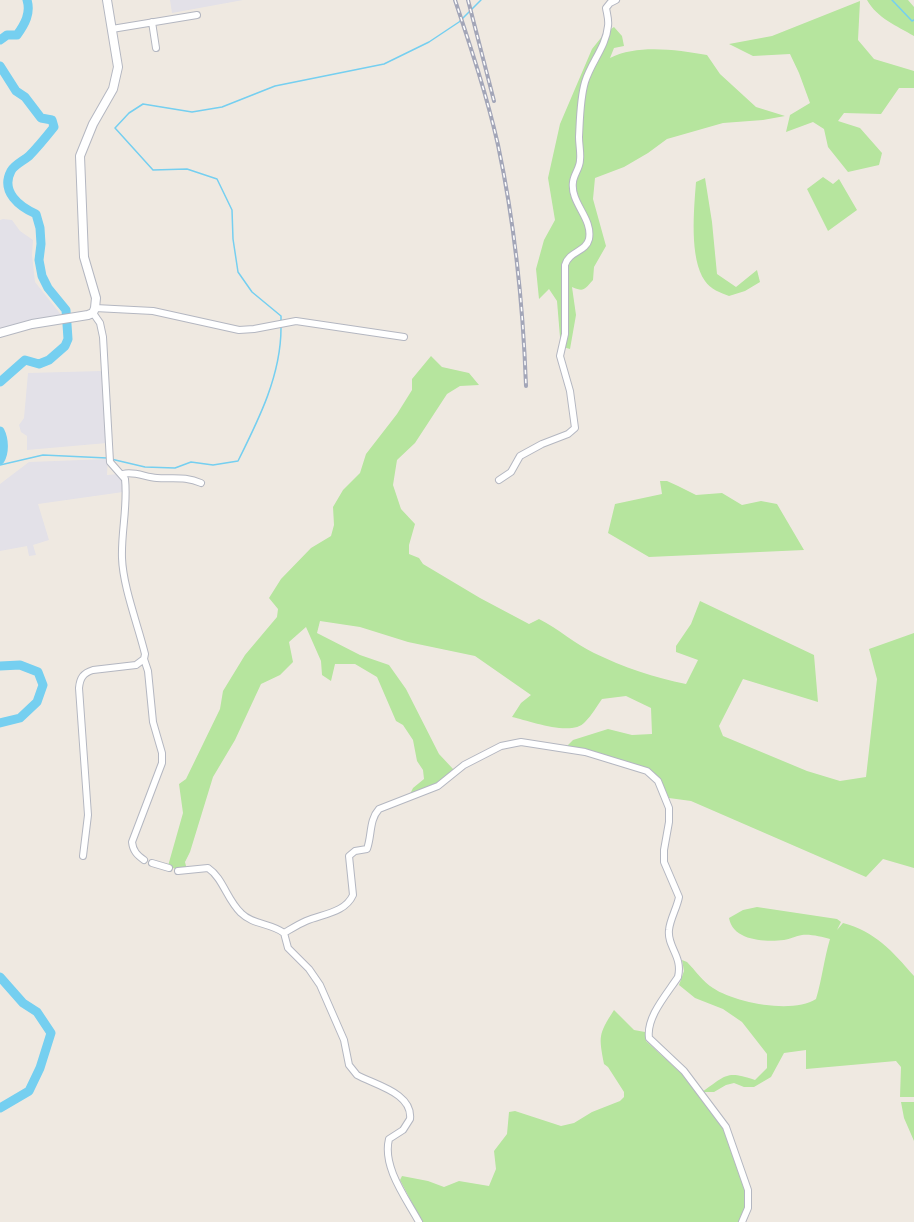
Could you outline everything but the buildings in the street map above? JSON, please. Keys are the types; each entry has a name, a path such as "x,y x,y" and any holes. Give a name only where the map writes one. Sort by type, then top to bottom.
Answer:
{"main road":[{"path":"0,333 94,311 96,298 84,257 80,156 93,124 114,89 118,67 107,0"}],"street":[{"path":"499,480 511,472 520,456 568,434 575,428 570,391 560,356 565,334 565,264 569,256 585,247 589,239 588,225 574,198 573,182 581,159 579,137 586,79 606,37 608,26 606,8 616,0"},
{"path":"112,29 196,15"},
{"path":"152,22 156,48"},
{"path":"201,483 185,478 156,478 123,474 114,469 110,462 103,337 94,311 153,310 239,330 291,321 384,332 404,337"},
{"path":"123,474 126,501 122,561 145,654 153,722 162,753 159,772 132,842 132,848 144,860"},
{"path":"83,856 88,815 78,688 80,680 86,672 136,665 144,659"},
{"path":"284,933 305,921 341,908 350,901 352,886 349,855 355,850 367,849 371,824 374,814 379,809 438,786 464,765 491,750 521,742 585,752 647,771 658,781 669,808 664,862 679,897 669,938 679,958 680,968 678,977 651,1022 648,1038 684,1071 726,1127 748,1190 748,1208 742,1222"},
{"path":"152,863 169,868"},
{"path":"178,871 208,867 214,872 234,907 243,916 284,933"},
{"path":"284,933 288,948 309,969 320,986 344,1040 346,1057 353,1071 361,1078 396,1094 408,1107 410,1119 408,1125 389,1139 388,1156 394,1176 419,1222"}],"shaded area":[{"path":"170,0 243,0 172,13"},
{"path":"0,220 12,220 20,231 33,240 35,282 62,316 0,328"},
{"path":"102,371 107,443 27,450 27,436 21,432 19,425 24,418 28,373"},
{"path":"108,459 107,475 119,474 122,479 123,492 38,504 49,540 33,545 36,555 29,556 27,546 0,551 0,484 29,462"}],"green space":[{"path":"867,0 908,0 914,7 914,36 882,17"},
{"path":"860,1 858,40 874,59 914,71 914,88 899,88 881,114 844,113 838,121 860,128 882,153 879,165 848,172 828,147 824,129 813,122 786,132 790,115 810,103 790,54 753,56 729,44 772,36"},
{"path":"614,27 622,36 624,46 614,48 610,58 645,50 671,50 707,55 720,74 756,107 785,116 723,123 667,139 624,167 595,178 593,199 606,246 594,267 593,280 584,289 572,287 576,315 570,349 563,347 560,337 557,301 549,289 539,299 536,269 544,240 555,220 548,178 560,124 592,49 604,34"},
{"path":"823,177 833,184 839,179 857,210 828,231 807,189"},
{"path":"705,178 717,274 736,287 757,270 760,282 745,291 729,296 707,284 697,260 694,233 696,182"},
{"path":"431,356 442,367 469,373 479,385 460,386 447,394 415,443 397,460 393,485 401,509 415,524 409,554 419,558 423,564 480,598 529,624 539,619 587,649 616,663 686,684 698,660 676,652 676,646 691,624 700,601 814,655 818,702 743,679 719,726 723,736 807,771 840,781 866,777 877,679 869,649 914,633 914,868 883,859 866,877 691,801 669,798 659,779 650,771 566,747 573,740 608,729 632,735 652,734 651,708 626,696 602,699 588,719 579,726 561,728 540,724 512,717 521,703 531,695 475,656 408,642 360,627 320,621 317,633 360,655 389,665 406,689 439,754 454,770 440,783 409,796 413,788 424,779 423,770 417,761 413,740 403,725 396,721 377,677 355,664 335,664 331,681 322,675 321,661 306,627 289,642 293,662 280,675 261,684 235,740 213,777 185,862 187,870 178,870 168,866 183,813 179,784 186,779 220,709 223,691 245,655 277,617 278,609 269,598 281,579 311,548 331,536 334,525 333,507 343,490 360,473 366,454 397,414 412,390 412,379"},
{"path":"660,481 667,481 696,495 722,493 742,505 761,501 777,504 804,550 649,557 608,533 615,504 662,494"},
{"path":"757,907 837,919 841,922 837,930 843,923 874,937 891,951 914,976 914,1097 900,1097 901,1067 896,1061 806,1069 806,1050 784,1053 771,1077 754,1087 744,1087 734,1083 714,1092 702,1092 726,1076 737,1075 755,1080 767,1068 767,1054 742,1022 723,1009 695,998 679,985 684,971 682,960 687,962 709,985 735,998 779,1006 793,1006 816,999 830,939 800,935 784,940 768,941 743,936 732,926 729,918 743,910"},
{"path":"614,1010 634,1030 645,1032 646,1041 682,1074 724,1125 748,1198 739,1222 422,1222 400,1180 402,1176 444,1187 459,1181 489,1186 496,1169 494,1151 507,1134 509,1112 515,1111 561,1126 574,1123 624,1097 624,1092 604,1064 601,1047 602,1031"},
{"path":"901,1102 914,1102 914,1141 904,1118"}],"waterway":[{"path":"0,40 7,35 17,35 20,31 28,14 27,0"},
{"path":"281,320 281,316 252,292 238,272 232,210 217,179 187,169 153,170 115,128 129,113 143,104 192,112 222,107 275,86 384,64 429,42 459,22 481,0"},
{"path":"892,0 912,21 914,20"},
{"path":"0,66 16,91 25,97 41,118 52,120 54,127 39,146 12,169 8,186 13,198 36,214 40,228 39,260 42,276 48,288 66,310 68,339 65,346 49,360 39,364 25,360 0,382"},
{"path":"111,459 145,467 175,468 191,462 213,465 238,461 261,413 273,380 281,328"},
{"path":"0,431 3,445 0,460"},
{"path":"0,465 43,455 107,458"},
{"path":"0,666 20,665 38,672 43,685 37,702 20,718 0,723"},
{"path":"0,977 23,1003 37,1012 51,1033 40,1068 29,1091 0,1108"}],"railway":[{"path":"455,0 489,108 504,175 517,265 526,386"},
{"path":"468,0 494,101"}]}
